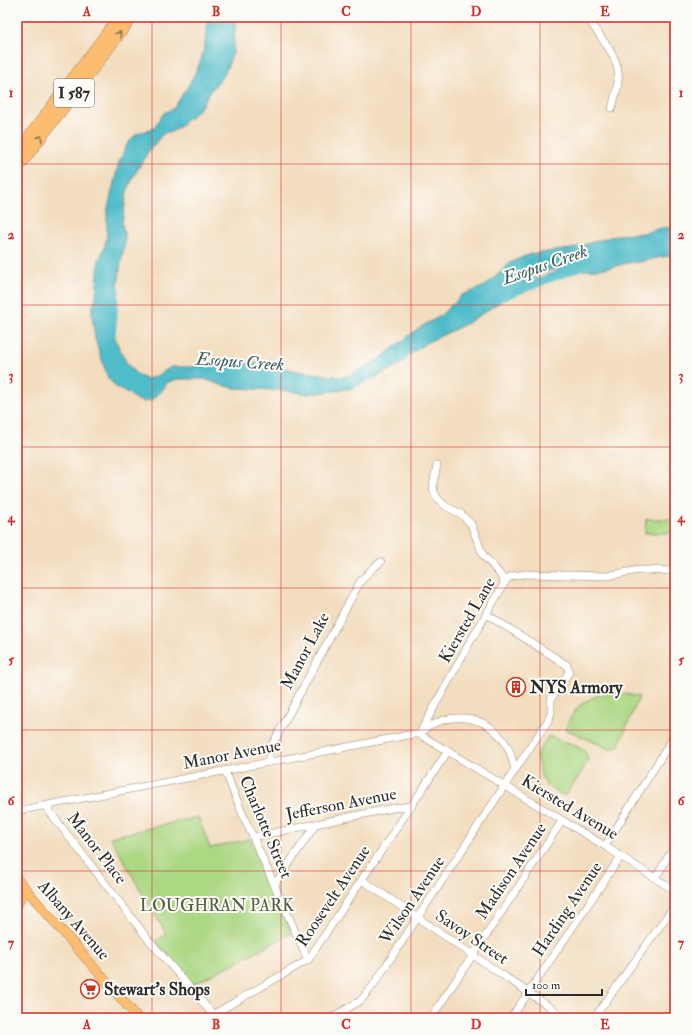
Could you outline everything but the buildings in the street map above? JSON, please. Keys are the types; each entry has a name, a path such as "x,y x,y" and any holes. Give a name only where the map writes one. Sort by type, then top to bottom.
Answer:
{"highway":[{"name":"I 587","path":"17,153 119,17"},
{"name":"I 587","path":"17,169 132,17"}],"main road":[{"name":"Albany Avenue","path":"17,879 138,1018"},
{"path":"17,905 25,888"}],"street":[{"path":"587,17 614,57 618,70 618,82 612,108"},
{"path":"437,465 434,492 445,506 461,514 471,524 483,555 504,582"},
{"name":"Manor Lake","path":"269,762 271,747 360,582 372,568 381,562"},
{"name":"Kiersted Lane","path":"419,734 504,582 512,576 525,574 607,576 634,570 675,570"},
{"name":"Wilson Avenue","path":"331,1018 364,998 549,719 551,713 551,699 569,672 567,665 486,614"},
{"path":"448,751 419,734 428,726 443,720 461,718 473,719 484,724 501,737 511,756 515,770"},
{"name":"Manor Avenue","path":"17,811 419,734"},
{"path":"605,846 675,735"},
{"name":"Kiersted Avenue","path":"448,751 656,877 675,891"},
{"name":"Roosevelt Avenue","path":"212,1017 308,960 448,751"},
{"name":"Charlotte Street","path":"226,771 253,837 308,960"},
{"name":"Manor Place","path":"46,806 148,939 212,1017"},
{"name":"Jefferson Avenue","path":"253,837 393,808 412,806"},
{"name":"Madison Avenue","path":"431,1018 562,821"},
{"path":"275,884 316,824"},
{"path":"656,877 675,845"},
{"name":"Harding Avenue","path":"511,1018 621,856"},
{"name":"Savoy Street","path":"362,880 566,1018"},
{"path":"594,1018 675,905"}],"green space":[{"path":"646,519 673,519 673,533 645,533"},
{"path":"612,692 639,697 619,745 612,750 565,729 573,713 583,703 589,699"},
{"path":"548,736 572,744 585,751 588,760 565,796 547,786 541,776 537,754"},
{"name":"LOUGHRAN PARK","path":"198,817 210,848 250,839 292,933 192,985 156,941 166,934 110,837"}],"water":[{"path":"207,17 236,17 233,53 224,75 211,90 200,108 177,129 169,133 166,132 161,136 148,152 133,177 127,192 122,224 125,235 124,248 117,294 111,314 111,322 114,335 126,362 135,373 145,379 155,377 171,367 193,367 234,361 271,365 297,371 340,377 349,376 378,360 419,328 439,317 454,304 461,295 476,290 489,283 510,263 531,254 571,249 618,235 645,233 661,228 675,227 675,255 607,268 586,270 554,269 542,272 466,324 426,343 412,353 402,363 349,389 308,394 281,390 235,388 204,379 178,379 167,383 161,392 153,399 145,402 137,400 128,393 117,388 108,378 95,339 92,309 96,296 99,260 104,249 107,235 107,212 119,162 126,146 138,133 153,129 164,113 173,109 190,83 201,61 206,38"}],"waterway":[{"name":"Esopus Creek","path":"498,298 583,265"},
{"name":"Esopus Creek","path":"111,338 115,289"}],"place":[{"name":"NYS Armory","path":"516,687"},
{"name":"Stewart's Shops","path":"90,989"}]}
